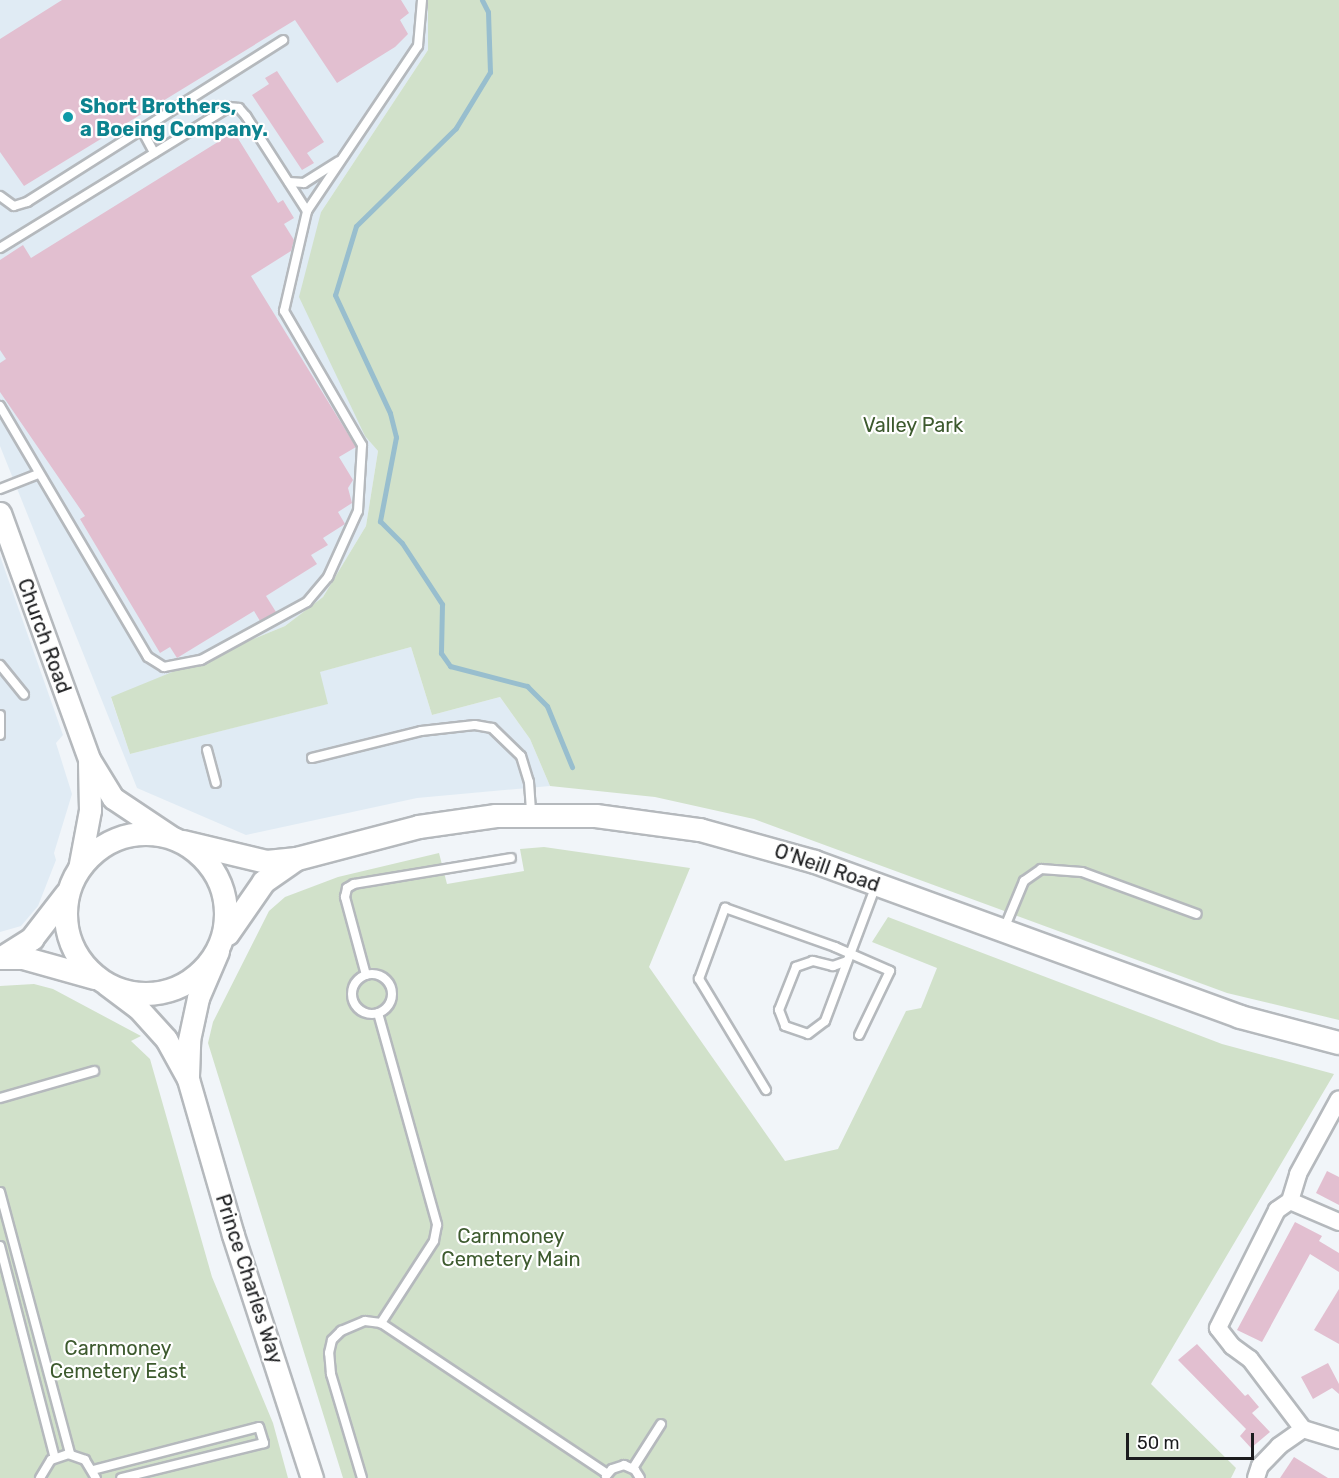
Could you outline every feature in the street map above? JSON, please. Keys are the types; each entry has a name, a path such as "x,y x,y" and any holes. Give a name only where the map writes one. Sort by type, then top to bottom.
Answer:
{"main road":[{"name":"O'Neill Road","path":"178,840 267,862 297,859 419,827 531,814 596,816 700,830 793,856 876,884 1230,1013 1339,1043"},
{"path":"156,834 178,840 210,864 219,879 227,914 219,949 194,979 160,993 133,993 76,970 23,958 1,958 32,939 49,921 74,879 104,845 120,837 156,834"},
{"name":"O'Neill Road","path":"219,949 264,882 297,859"},
{"path":"74,879 66,924 70,941 78,958 105,983"}],"street":[{"name":"Church Road","path":"0,513 89,759 113,798 178,840"},
{"name":"Church Road","path":"74,879 90,810 89,759"},
{"name":"Prince Charles Way","path":"188,1079 189,1040 196,1009 219,949"},
{"name":"Prince Charles Way","path":"105,983 138,1008 166,1039 188,1079 233,1235 312,1478"},
{"path":"1339,1099 1298,1174 1290,1201 1277,1210 1218,1328 1232,1346 1250,1359 1303,1429 1314,1436 1339,1440"},
{"path":"1290,1201 1339,1222"},
{"path":"1256,1478 1260,1467 1279,1446 1303,1429"}],"lane":[{"path":"0,406 38,474 148,657 164,667 201,660 307,602 328,578 358,512 363,446 284,311 307,211 418,46 422,0"},
{"path":"0,196 14,206 27,202 283,40"},
{"path":"0,248 229,107 239,108 307,211"},
{"path":"142,130 154,153"},
{"path":"289,182 304,183 344,157"},
{"path":"0,489 38,474"},
{"path":"0,665 24,695"},
{"path":"0,715 0,735"},
{"path":"312,758 421,731 475,725 492,728 521,756 530,782 531,814"},
{"path":"207,750 216,783"},
{"path":"366,975 345,897 347,888 354,884 511,858"},
{"path":"1003,931 1024,881 1041,869 1082,872 1197,915"},
{"path":"848,958 833,966 813,961 796,967 779,1010 785,1026 800,1035 820,1029 848,958 876,884"},
{"path":"766,1090 699,979 725,908 835,947 848,958 890,971 859,1035"},
{"path":"366,975 378,975 391,988 388,1006 378,1013 364,1013 354,1004 355,984 366,975"},
{"path":"378,1013 437,1225 434,1241 381,1323"},
{"path":"0,1098 94,1071"},
{"path":"0,1192 70,1454"},
{"path":"0,1246 55,1458"},
{"path":"362,1478 331,1374 328,1353 332,1340 341,1331 365,1321 381,1323 606,1476 617,1466 633,1468 640,1478"},
{"path":"633,1468 661,1424"},
{"path":"40,1478 45,1466 55,1458 70,1454 85,1460 94,1474 260,1427 264,1443 121,1478"}],"shaded area":[{"path":"0,0 428,0 428,50 321,212 365,435 378,451 366,526 323,597 285,626 111,698 130,754 327,704 319,672 411,647 432,715 500,697 530,739 550,786 417,798 246,835 137,788 0,446"},
{"path":"0,556 63,735 56,743 72,794 54,853 56,860 38,906 21,926 0,932"}],"green space":[{"name":"Valley Park","path":"428,0 1339,0 1339,1020 1227,993 754,819 655,797 550,786 530,739 500,697 432,715 411,647 320,672 328,704 130,754 111,697 285,626 323,597 366,526 378,451 365,436 299,297 321,212 428,50"},
{"name":"Carnmoney Cemetery Main","path":"544,847 690,868 649,967 785,1161 838,1149 906,1011 921,1008 937,968 872,942 888,917 1222,1044 1334,1074 1151,1384 1236,1468 1231,1478 343,1478 208,1043 213,1022 269,911 285,897 338,877 439,853 447,884 524,871 520,849"},
{"name":"Carnmoney Cemetery East","path":"34,984 53,989 141,1036 131,1041 150,1059 212,1277 273,1423 288,1478 0,1478 0,986"}],"building":[{"name":"Short Brothers, a Boeing Company.","path":"62,0 401,0 409,13 400,20 408,34 395,47 337,83 295,20 24,186 0,152 0,39"},
{"path":"277,71 324,142 307,153 314,163 302,170 252,95 269,84 265,78"},
{"path":"234,132 278,203 283,200 294,218 284,224 294,240 291,251 251,276 356,447 339,457 353,480 348,488 352,503 338,512 345,524 323,538 328,545 311,555 317,564 266,596 276,612 260,621 254,611 177,658 170,647 160,653 80,519 85,516 0,392 0,363 6,359 0,350 0,260 23,245 31,258"},
{"path":"1327,1171 1339,1177 1339,1205 1316,1193"},
{"path":"1295,1222 1322,1236 1319,1241 1339,1253 1339,1272 1310,1254 1262,1342 1237,1330"},
{"path":"1339,1289 1339,1344 1314,1330"},
{"path":"1197,1344 1245,1396 1248,1394 1259,1407 1252,1413 1270,1432 1251,1448 1240,1436 1246,1429 1178,1360"},
{"path":"1328,1363 1339,1384 1339,1394 1332,1388 1313,1399 1301,1377"},
{"path":"1294,1457 1328,1478 1280,1478"}],"waterway":[{"path":"482,0 488,12 490,72 456,128 356,226 335,295 390,413 396,437 380,521 402,543 442,604 441,653 450,666 527,686 547,706 572,767"}],"place":[{"name":"Short Brothers, a Boeing Company.","path":"68,117"}]}
